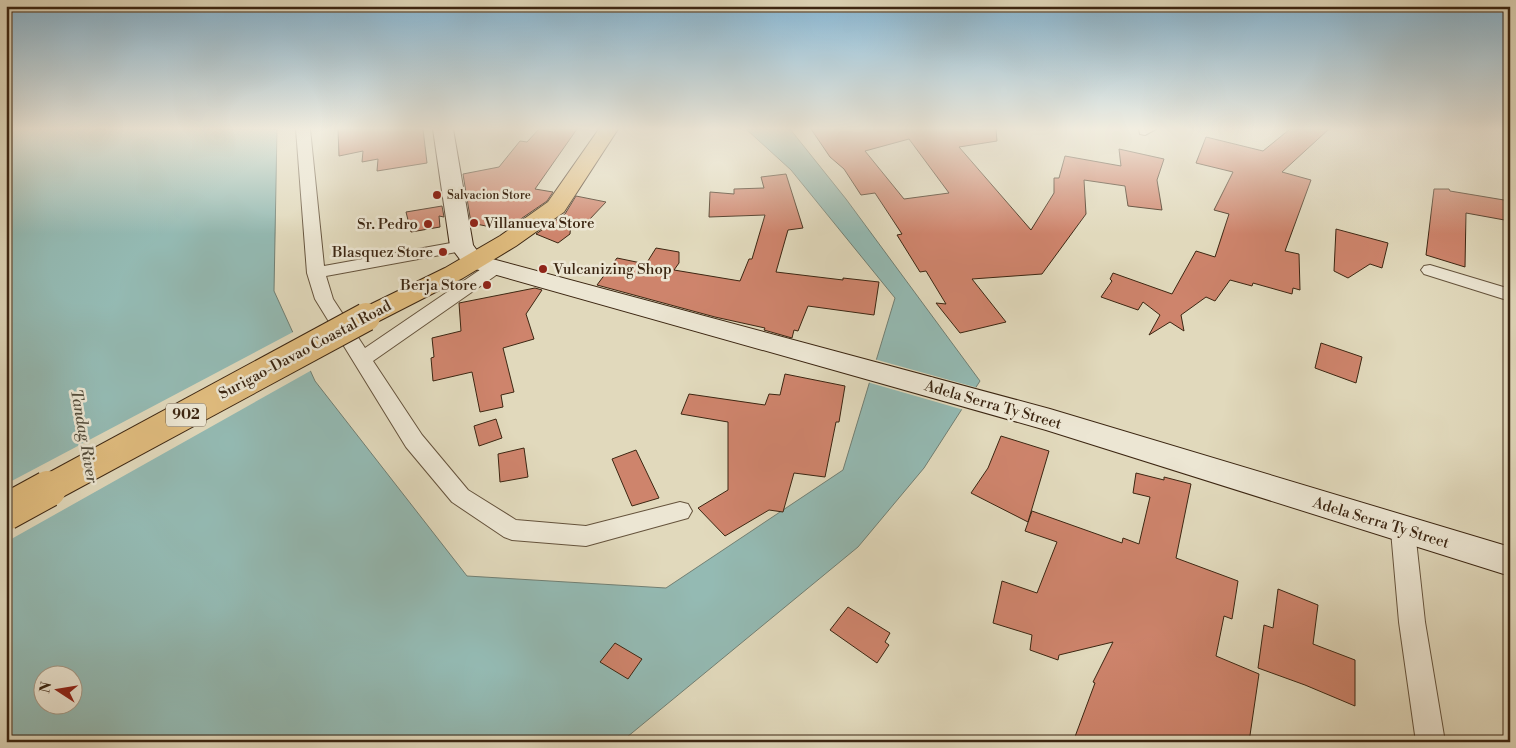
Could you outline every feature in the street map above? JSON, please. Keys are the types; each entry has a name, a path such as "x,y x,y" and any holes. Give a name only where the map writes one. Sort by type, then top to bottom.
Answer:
{"highway":[{"path":"547,212 550,196 571,164"},
{"name":"Surigao-Davao Coastal Road","path":"6,512 366,317 454,272 508,241 556,207 586,164"}],"main road":[{"path":"452,164 477,258"},
{"name":"Adela Serra Ty Street","path":"477,258 1050,420 1403,531 1510,562"}],"street":[{"path":"306,164 316,274 324,299 414,441 460,496 512,530 586,536 680,511"},
{"path":"316,274 477,258"},
{"path":"362,359 477,258"},
{"path":"1430,270 1510,296"},
{"path":"1403,531 1412,622 1431,742"}],"water":[{"name":"Tandag River","path":"6,164 276,164 274,291 315,381 467,576 666,588 843,470 895,298 784,164 818,164 846,199 980,381 924,468 858,547 621,742 6,742"}],"pier":[{"path":"295,331 312,370 6,542 6,484"},
{"path":"874,359 978,388 964,410 867,382"}],"building":[{"path":"378,164 421,164 377,171"},
{"path":"501,164 553,164 535,189 553,192 547,201 512,225 507,223 501,226 486,226 471,223 463,174 499,167"},
{"path":"838,164 875,164 904,199 949,193 927,164 974,164 1031,230 1054,193 1054,178 1059,178 1063,164 1109,164 1121,166 1121,164 1162,164 1157,180 1162,210 1128,206 1125,186 1084,180 1086,214 1042,274 972,279 1006,322 960,333 936,303 946,304 926,271 920,272 897,235 902,234 875,193 861,195 844,169"},
{"path":"1200,164 1291,164 1282,172 1311,180 1285,251 1299,254 1300,290 1293,288 1292,294 1253,283 1252,286 1230,280 1215,301 1206,297 1181,315 1184,331 1170,322 1149,335 1160,315 1143,302 1138,310 1101,297 1112,281 1110,279 1113,273 1172,294 1196,251 1215,257 1229,214 1214,210 1233,172"},
{"path":"786,174 803,228 788,230 776,272 879,282 874,315 808,306 798,331 794,330 792,338 764,330 765,328 715,317 597,285 617,258 646,264 656,248 679,252 679,263 674,270 740,281 749,259 752,259 765,215 709,217 710,192 734,194 734,189 764,188 761,177"},
{"path":"1434,189 1449,189 1450,191 1510,201 1510,221 1466,213 1465,267 1426,255"},
{"path":"576,196 606,202 589,220 571,221 570,234 558,243 536,234 565,214"},
{"path":"442,206 444,217 439,216 440,227 411,232 406,212"},
{"path":"1336,229 1388,243 1382,268 1370,264 1348,278 1334,271"},
{"path":"535,288 542,290 526,314 534,339 503,348 514,392 501,395 503,407 480,412 472,372 433,381 431,358 434,357 432,338 461,331 459,303"},
{"path":"1321,343 1362,357 1356,383 1315,368"},
{"path":"785,374 845,386 839,422 836,422 825,477 794,473 783,512 769,510 725,536 698,508 728,490 728,422 681,414 689,394 765,405 769,394 780,395"},
{"path":"496,419 502,438 479,446 474,426"},
{"path":"1001,436 1049,451 1028,522 971,493 988,468"},
{"path":"524,448 528,477 500,482 498,454"},
{"path":"636,450 659,498 632,506 612,459"},
{"path":"1136,473 1164,480 1164,477 1191,484 1176,558 1238,581 1232,619 1224,616 1216,656 1259,674 1249,742 1073,742 1095,683 1093,682 1113,642 1059,655 1058,660 1030,650 1032,635 993,623 1002,581 1037,593 1057,542 1025,531 1032,511 1122,543 1123,538 1139,544 1150,497 1133,493"},
{"path":"1278,589 1318,605 1313,644 1355,660 1355,706 1258,668 1264,625 1273,628"},
{"path":"848,607 890,633 885,642 889,645 877,663 830,630"},
{"path":"615,643 642,659 628,679 600,662"}],"place":[{"name":"Salvacion Store","path":"437,195"},
{"name":"Villanueva Store","path":"474,223"},
{"name":"Sr. Pedro","path":"428,224"},
{"name":"Blasquez Store","path":"443,252"},
{"name":"Vulcanizing Shop","path":"543,269"},
{"name":"Berja Store","path":"487,285"}]}
